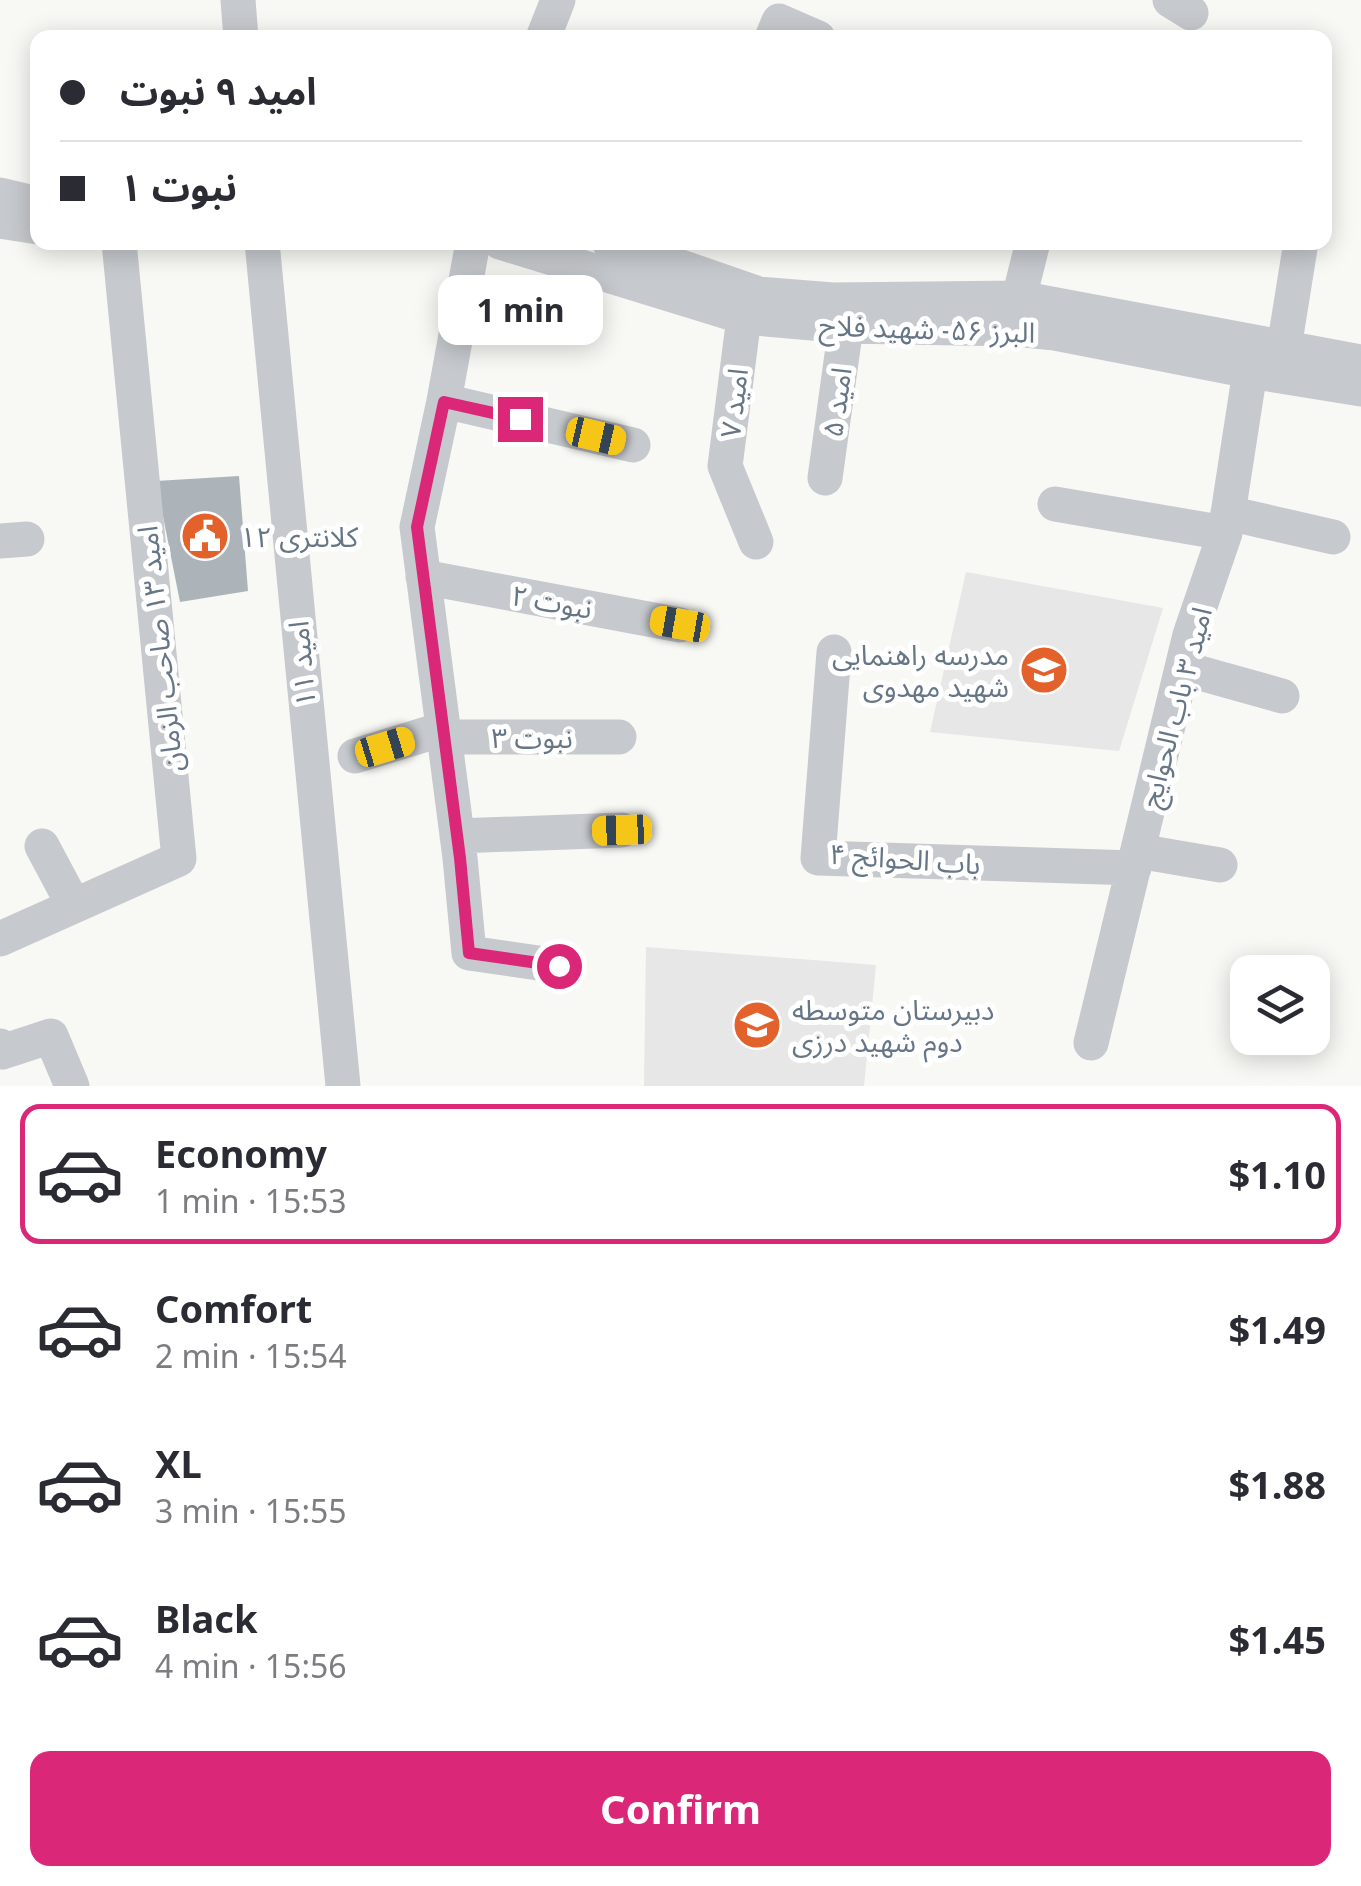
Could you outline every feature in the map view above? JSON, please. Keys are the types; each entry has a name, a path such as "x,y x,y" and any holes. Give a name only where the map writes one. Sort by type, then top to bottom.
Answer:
{"street":[{"path":"238,0 240,30"},
{"path":"546,30 558,0"},
{"path":"775,30 779,20 801,30"},
{"path":"0,196 30,202"},
{"path":"0,221 30,226"},
{"name":"امید ۱۳ صاحب الزمان","path":"0,940 180,859 120,250"},
{"name":"امید ۱۱","path":"263,250 343,1086"},
{"path":"471,250 417,527 469,953 559,966"},
{"name":"البرز ۵۶- شهید فلاح","path":"527,250 744,317 846,326 1017,313 1055,333 1361,389"},
{"path":"1017,313 1032,250"},
{"path":"1284,348 1300,250"},
{"name":"البرز ۵۶- شهید فلاح","path":"680,254 759,294 1138,318 1361,362"},
{"name":"امید ۷","path":"744,317 724,466 756,542"},
{"name":"امید ۵","path":"826,478 846,326"},
{"name":"امید ۳ باب الحوایج","path":"1091,1043 1190,635 1227,523 1250,371"},
{"path":"444,402 633,445"},
{"path":"1054,504 1333,536"},
{"name":"نبوت ۲","path":"423,577 680,624"},
{"name":"باب الحوائج ۴","path":"834,652 818,858 1136,860"},
{"path":"1182,668 1282,696"},
{"name":"نبوت ۳","path":"356,756 444,733 619,737"},
{"path":"457,836 622,830"},
{"path":"42,846 74,906"},
{"path":"1136,860 1220,866"},
{"path":"0,1046 2,1052 50,1036 72,1086"}],"shaded area":[{"name":"مدرسه راهنمایی شهید مهدوی","path":"966,572 1163,608 1119,751 930,732"},
{"name":"دبیرستان متوسطه دوم شهید درزی","path":"646,947 876,965 864,1086 644,1086"}],"building":[{"name":"کلانتری ۱۲","path":"239,476 248,591 180,602 156,481"}],"place":[{"name":"کلانتری ۱۲","path":"205,536"},
{"name":"مدرسه راهنمایی شهید مهدوی","path":"1044,670"},
{"name":"دبیرستان متوسطه دوم شهید درزی","path":"757,1025"}],"route":[{"path":"520,419 444,402 417,527 469,953 559,966"}]}
